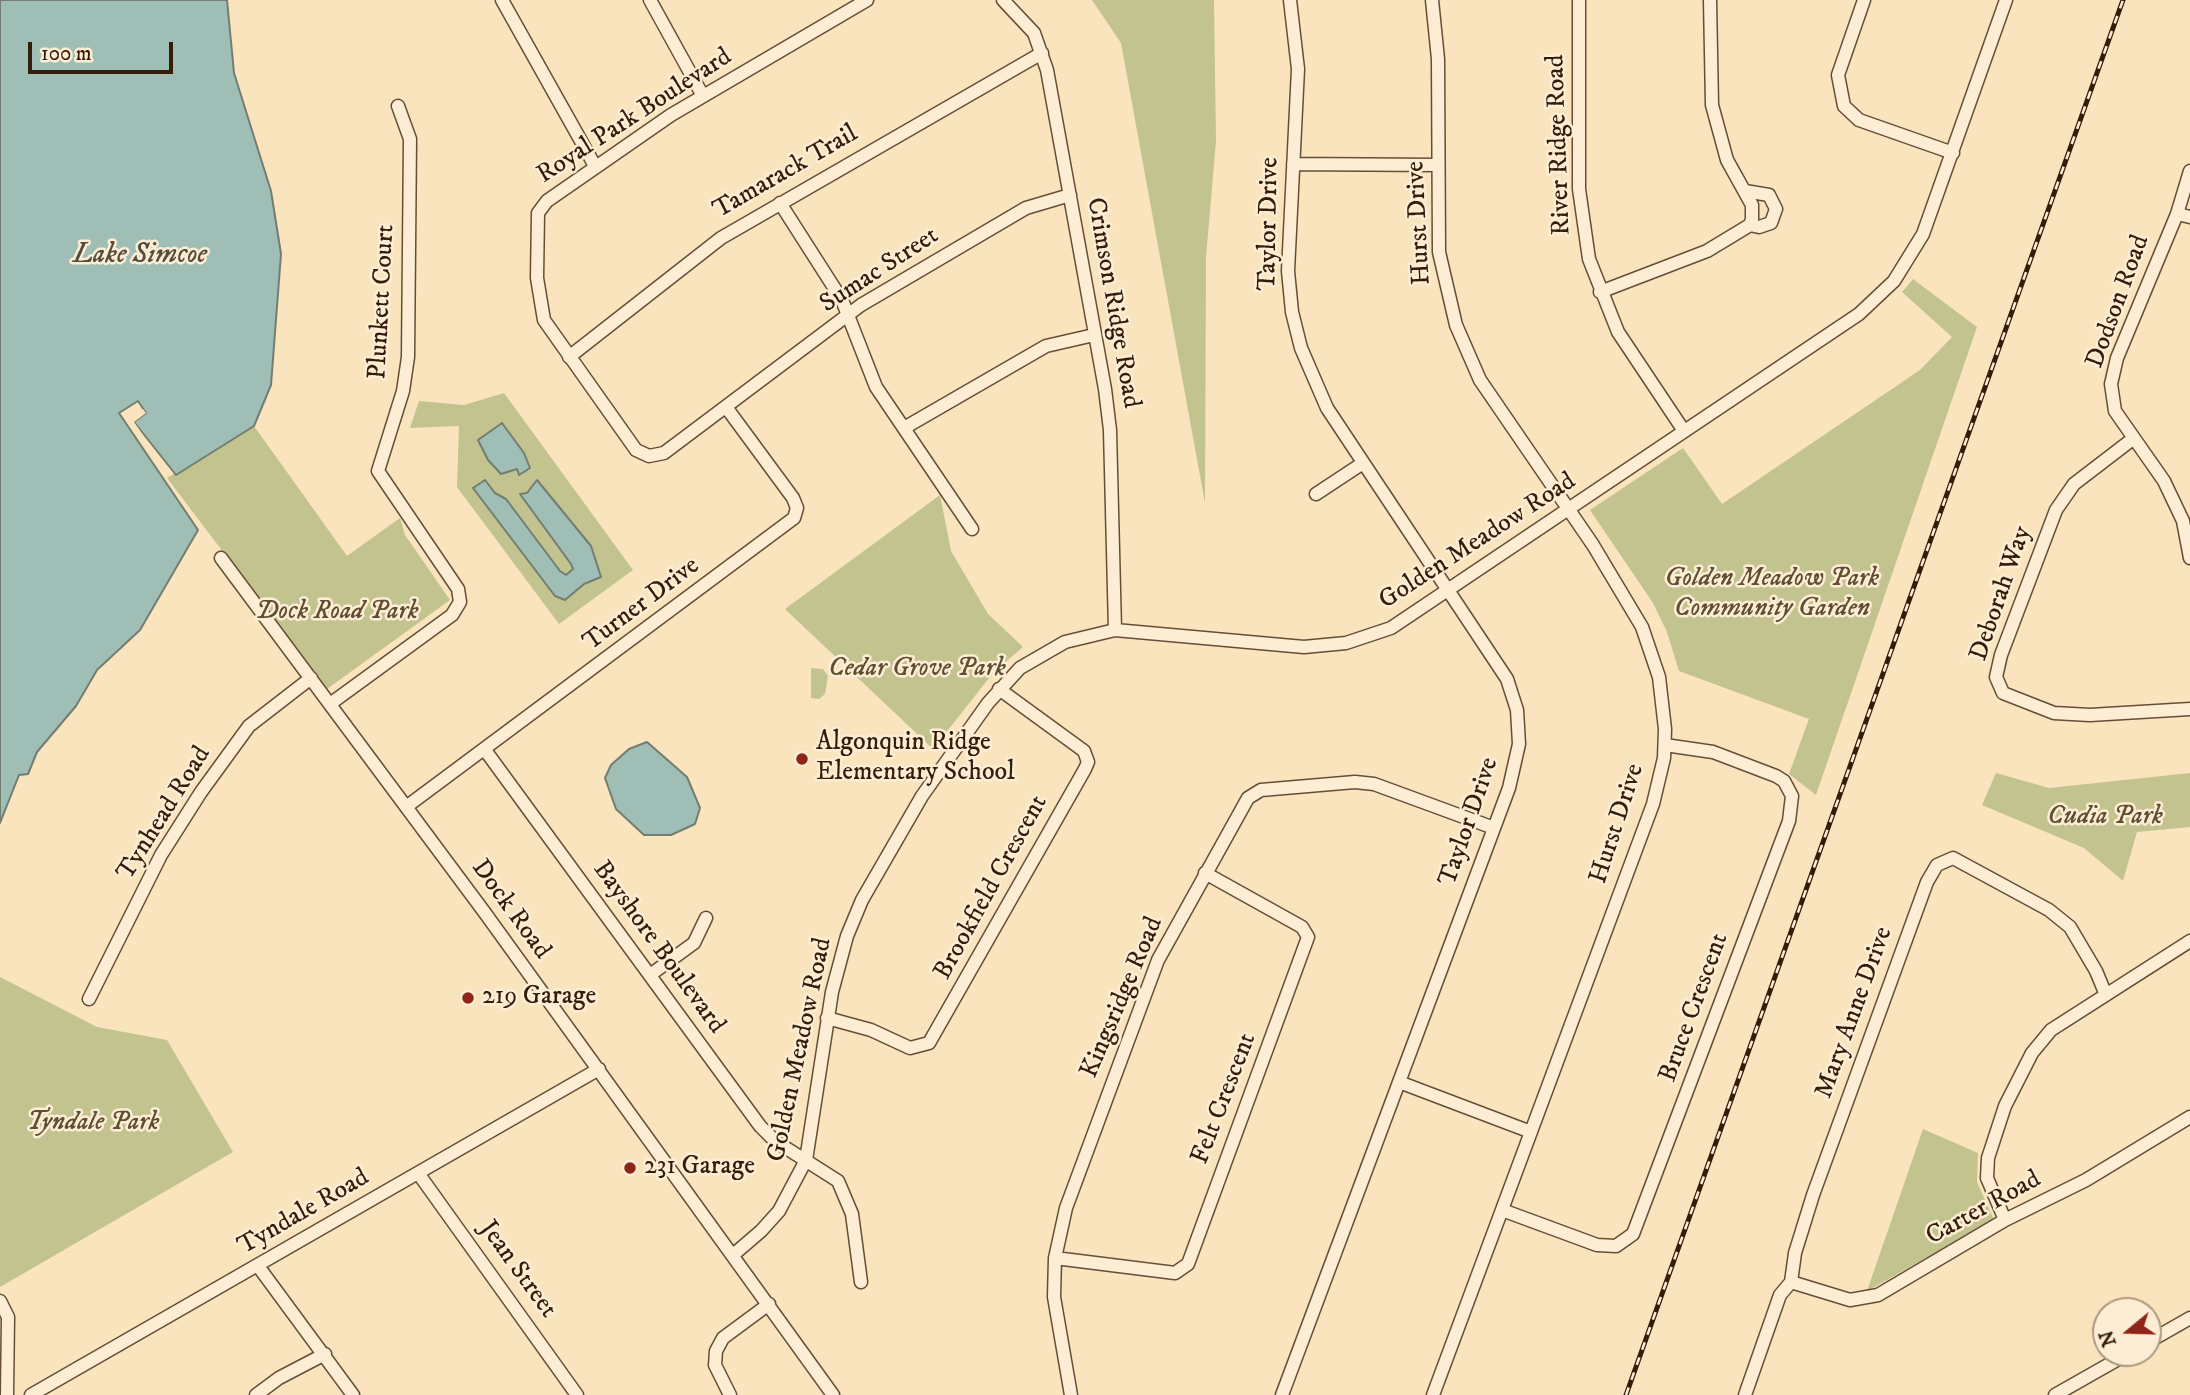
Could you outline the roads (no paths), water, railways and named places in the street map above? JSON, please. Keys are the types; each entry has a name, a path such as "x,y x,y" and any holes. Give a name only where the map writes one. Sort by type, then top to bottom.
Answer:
{"street":[{"path":"502,0 595,166"},
{"path":"650,0 703,96"},
{"name":"Royal Park Boulevard","path":"726,407 664,453 657,456 642,454 544,320 539,295 538,213 547,201 595,166 703,96 867,0"},
{"name":"Crimson Ridge Road","path":"1003,0 1025,21 1042,52 1070,195 1110,430 1115,631"},
{"name":"Taylor Drive","path":"1282,1395 1517,760 1517,709 1500,667 1321,397 1297,332 1287,271 1298,69 1290,0"},
{"name":"Hurst Drive","path":"1432,0 1438,59 1439,252 1446,292 1459,335 1480,380 1569,509 1646,637 1659,677 1665,745 1653,804 1433,1395"},
{"name":"River Ridge Road","path":"1578,0 1580,206 1587,251 1600,292 1625,343 1684,431"},
{"path":"1710,0 1712,105 1727,160 1752,205 1750,225"},
{"path":"1864,0 1838,75 1844,106 1859,120 1953,153"},
{"name":"Golden Meadow Road","path":"733,1255 779,1211 806,1160 827,1017 847,936 862,900 922,796 999,689 1031,660 1053,647 1082,636 1115,631 1290,647 1333,645 1391,628 1859,314 1884,293 1916,250 2006,0"},
{"name":"Tamarack Trail","path":"569,357 711,245 1042,52"},
{"name":"Plunkett Court","path":"330,704 452,615 460,602 458,589 379,471 403,391 408,356 410,139 398,106"},
{"path":"1293,164 1438,165"},
{"name":"Dodson Road","path":"2190,171 2176,214 2117,358 2111,384 2115,411 2164,481 2183,521 2190,558"},
{"path":"1600,292 1700,254 1750,225 1759,227 1772,223 1776,209 1769,195 1745,191"},
{"name":"Sumac Street","path":"726,407 848,316 1026,208 1070,195"},
{"path":"780,203 842,300 869,375 972,529"},
{"path":"2176,214 2190,217"},
{"path":"904,428 1046,346 1094,335"},
{"name":"Turner Drive","path":"406,807 794,518 797,508 793,498 726,407"},
{"name":"Deborah Way","path":"2134,438 2074,484 2056,510 2001,655 1996,677 2003,693 2054,713 2090,715 2190,709"},
{"path":"1316,494 1363,463"},
{"name":"Dock Road","path":"221,558 598,1069 833,1395"},
{"name":"Tynhead Road","path":"89,999 161,855 201,792 249,726 311,678"},
{"name":"Brookfield Crescent","path":"827,1017 872,1030 910,1048 929,1043 1085,769 1088,762 1084,751 999,689"},
{"name":"Bruce Crescent","path":"1502,1210 1597,1245 1616,1246 1633,1234 1792,812 1792,796 1784,781 1776,776 1713,752 1665,745"},
{"name":"Bayshore Boulevard","path":"485,750 760,1126 775,1141 830,1173 844,1190 852,1214 861,1282"},
{"name":"Kingsridge Road","path":"1070,1395 1055,1315 1055,1258 1066,1208 1158,960 1248,798 1261,790 1344,781 1374,784 1494,828"},
{"name":"Mary Anne Drive","path":"1745,1395 1780,1295 1791,1282 1795,1253 1813,1195 1927,882 1937,865 1953,858 2049,910 2070,927 2096,971 2106,995"},
{"name":"Felt Crescent","path":"1055,1258 1175,1273 1188,1264 1308,937 1302,927 1205,873"},
{"path":"650,975 694,943 706,918"},
{"path":"2005,1220 1987,1178 1988,1158 2005,1106 2032,1053 2051,1030 2190,941"},
{"path":"2178,950 2190,958"},
{"name":"Tyndale Road","path":"31,1395 598,1069"},
{"path":"1399,1082 1531,1132"},
{"name":"Carter Road","path":"1791,1282 1850,1300 1878,1295 2005,1220 2086,1180 2190,1117"},
{"name":"Jean Street","path":"418,1173 577,1395"},
{"path":"258,1266 353,1395"},
{"path":"0,1301 8,1317 8,1395"},
{"path":"730,1395 715,1365 716,1351 723,1338 769,1304"},
{"path":"2162,1334 2190,1318"},
{"path":"256,1395 279,1378 325,1354"},
{"path":"2055,1395 2104,1367"}],"water":[{"name":"Lake Simcoe","path":"0,0 227,0 234,73 271,191 281,254 271,385 254,426 176,475 134,422 146,413 138,401 119,413 198,530 140,630 97,670 76,706 37,752 28,774 19,775 0,823"},
{"path":"502,423 524,453 530,468 519,475 517,469 501,474 488,460 478,440"},
{"path":"485,480 495,493 506,499 560,571 566,575 573,569 571,564 520,494 527,493 537,480 591,546 601,577 584,584 565,600 555,596 473,488"},
{"path":"647,742 687,777 700,808 695,824 671,835 644,835 616,809 605,778 611,765 629,749"}],"railway":[{"path":"1626,1395 2123,0"}],"place":[{"name":"Algonquin Ridge Elementary School","path":"802,759"},
{"name":"219 Garage","path":"468,998"},
{"name":"231 Garage","path":"630,1168"}],"park label":[{"name":"Golden Meadow Park Community Garden","path":"1772,595"},
{"name":"Dock Road Park","path":"337,613"},
{"name":"Cedar Grove Park","path":"917,670"},
{"name":"Cudia Park","path":"2105,818"},
{"name":"Tyndale Park","path":"93,1124"}]}
